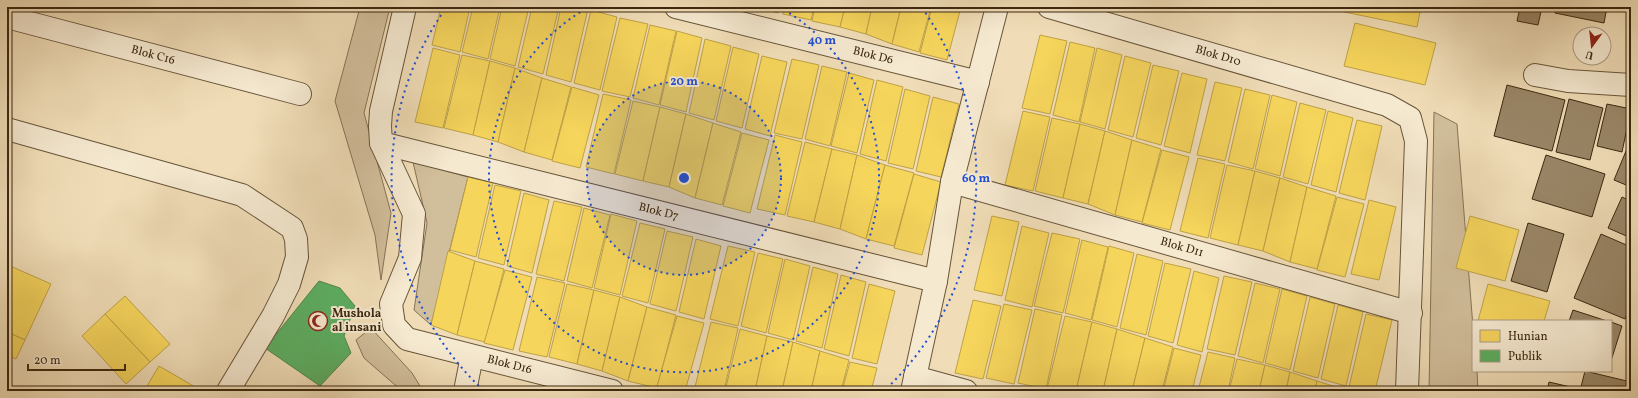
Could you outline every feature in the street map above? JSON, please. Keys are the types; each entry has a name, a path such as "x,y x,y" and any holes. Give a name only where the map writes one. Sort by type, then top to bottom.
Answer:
{"street":[{"path":"381,143 380,126 382,111 405,7"},
{"name":"Blok D6","path":"676,7 978,82"},
{"path":"966,391 914,384 936,281 952,182 997,7"},
{"name":"Blok D10","path":"1049,7 1387,105 1410,118 1416,141 1407,391"},
{"name":"Blok C16","path":"7,17 300,94"},
{"path":"1534,75 1568,81 1631,86"},
{"path":"7,129 242,195 292,228 296,239 297,257 289,284 273,316 228,391"},
{"name":"Blok D7","path":"381,143 936,281"},
{"name":"Blok D16","path":"381,143 414,214 410,258 391,304 394,325 407,339 612,391"},
{"name":"Blok D11","path":"952,182 1411,313"},
{"path":"465,391 472,356"}],"shaded area":[{"path":"360,7 390,7 364,113 391,213 381,280 375,235 335,101"},
{"path":"1434,112 1457,124 1472,320 1472,372 1477,372 1478,391 1429,391"},
{"path":"413,162 468,177 431,325 414,310 427,223"},
{"path":"371,328 412,373 423,391 402,391 364,358 356,340"}],"building: Hunian":[{"path":"441,7 470,7 460,52 432,45"},
{"path":"473,7 500,7 488,59 462,52"},
{"path":"502,7 529,7 515,66 490,59"},
{"path":"532,7 559,7 543,74 518,67"},
{"path":"561,7 582,7 588,9 571,82 546,75"},
{"path":"756,7 779,7 778,13"},
{"path":"784,7 814,7 811,20 783,14"},
{"path":"815,7 845,7 840,27 812,21"},
{"path":"845,7 872,7 866,34 840,27"},
{"path":"872,7 901,7 892,44 866,34"},
{"path":"901,7 931,7 919,52 892,44"},
{"path":"932,7 961,7 947,60 920,53"},
{"path":"1335,7 1421,7 1417,27 1335,10"},
{"path":"591,10 617,17 600,90 574,83"},
{"path":"620,18 648,24 630,97 602,91"},
{"path":"1355,23 1436,43 1425,85 1344,66"},
{"path":"650,25 676,31 659,105 633,98"},
{"path":"677,31 702,38 686,112 660,105"},
{"path":"1040,35 1067,41 1050,114 1022,108"},
{"path":"705,39 731,46 714,120 689,113"},
{"path":"1070,42 1095,48 1079,122 1053,115"},
{"path":"733,47 759,54 742,128 716,121"},
{"path":"433,48 460,55 443,128 415,122"},
{"path":"1097,48 1122,55 1105,129 1080,122"},
{"path":"462,55 490,61 473,135 444,128"},
{"path":"762,56 787,62 770,136 745,129"},
{"path":"1125,56 1151,63 1133,137 1108,130"},
{"path":"792,59 819,65 802,139 774,133"},
{"path":"490,61 515,68 498,142 473,135"},
{"path":"1153,65 1179,71 1161,145 1136,138"},
{"path":"822,66 847,72 830,146 805,139"},
{"path":"515,68 542,78 524,152 498,142"},
{"path":"849,73 874,80 857,153 831,146"},
{"path":"1182,73 1207,79 1190,153 1164,146"},
{"path":"542,78 571,87 552,160 524,152"},
{"path":"877,80 903,87 886,161 860,154"},
{"path":"1215,82 1242,88 1225,161 1197,155"},
{"path":"572,87 599,95 580,168 552,161"},
{"path":"905,89 930,96 913,169 888,163"},
{"path":"1245,89 1270,95 1253,169 1228,162"},
{"path":"603,94 631,100 614,174 586,167"},
{"path":"1272,95 1297,102 1280,176 1255,169"},
{"path":"933,97 959,104 941,177 916,171"},
{"path":"633,101 660,107 643,181 615,174"},
{"path":"1300,103 1326,110 1308,184 1283,177"},
{"path":"660,107 686,114 669,187 643,181"},
{"path":"1023,111 1050,117 1033,191 1005,185"},
{"path":"1328,111 1353,118 1336,192 1311,185"},
{"path":"686,114 713,123 695,198 669,187"},
{"path":"1052,118 1080,124 1063,198 1035,191"},
{"path":"1357,120 1382,126 1365,200 1339,193"},
{"path":"713,123 741,132 722,205 695,198"},
{"path":"1080,124 1105,131 1088,204 1063,198"},
{"path":"1105,131 1132,140 1115,215 1088,204"},
{"path":"742,133 769,140 750,213 723,206"},
{"path":"775,135 802,142 785,215 757,209"},
{"path":"1132,140 1161,149 1142,222 1115,215"},
{"path":"805,142 832,149 814,222 787,216"},
{"path":"832,149 857,155 840,229 814,222"},
{"path":"1162,150 1189,157 1170,230 1142,223"},
{"path":"857,155 885,165 866,239 840,229"},
{"path":"1198,158 1225,164 1208,238 1180,231"},
{"path":"885,165 914,173 894,246 866,239"},
{"path":"1227,165 1255,171 1238,245 1210,238"},
{"path":"1255,171 1280,178 1263,251 1238,245"},
{"path":"914,174 941,182 922,255 894,248"},
{"path":"468,177 493,183 476,257 450,250"},
{"path":"1280,178 1307,187 1290,262 1263,251"},
{"path":"495,185 521,191 504,265 478,258"},
{"path":"1307,187 1336,196 1317,269 1290,262"},
{"path":"524,193 549,200 532,273 507,266"},
{"path":"1337,197 1364,204 1345,277 1317,270"},
{"path":"1369,200 1396,207 1379,280 1351,274"},
{"path":"554,201 582,207 564,281 536,274"},
{"path":"584,208 610,215 592,288 567,281"},
{"path":"611,214 637,221 620,295 594,288"},
{"path":"992,216 1019,222 1002,296 974,290"},
{"path":"1470,216 1519,230 1505,281 1456,268"},
{"path":"640,223 665,229 648,303 622,296"},
{"path":"1022,226 1049,233 1032,307 1005,300"},
{"path":"667,231 693,237 676,311 650,304"},
{"path":"1052,233 1080,239 1063,313 1034,306"},
{"path":"696,239 721,246 704,319 679,312"},
{"path":"1082,240 1108,247 1091,320 1065,313"},
{"path":"728,246 755,252 738,326 710,319"},
{"path":"1109,246 1134,253 1117,327 1092,320"},
{"path":"448,251 475,261 457,335 431,325"},
{"path":"758,253 783,259 766,333 741,326"},
{"path":"1137,254 1163,261 1146,335 1120,328"},
{"path":"785,259 810,266 793,340 768,333"},
{"path":"475,261 504,269 485,342 457,335"},
{"path":"1165,263 1191,269 1173,343 1148,336"},
{"path":"8,265 51,284 25,340 7,332"},
{"path":"813,267 838,274 822,348 796,341"},
{"path":"505,270 532,277 513,350 484,343"},
{"path":"1194,271 1219,278 1202,352 1177,345"},
{"path":"841,275 866,282 849,356 824,349"},
{"path":"1224,276 1252,282 1235,355 1207,349"},
{"path":"537,277 565,283 547,357 519,351"},
{"path":"1255,283 1280,289 1263,363 1238,356"},
{"path":"567,284 594,290 577,364 549,357"},
{"path":"869,284 895,291 877,364 852,358"},
{"path":"1488,284 1550,301 1544,320 1478,320"},
{"path":"1282,289 1307,296 1290,370 1265,363"},
{"path":"594,290 620,297 602,371 577,364"},
{"path":"125,296 170,344 150,362 105,314"},
{"path":"620,297 647,307 628,381 602,371"},
{"path":"1310,297 1335,304 1318,378 1293,371"},
{"path":"973,300 1001,306 983,379 955,373"},
{"path":"1004,304 1032,310 1014,384 986,378"},
{"path":"1338,305 1363,312 1346,386 1321,379"},
{"path":"647,307 676,315 657,388 628,381"},
{"path":"1035,309 1062,315 1046,389 1018,383"},
{"path":"105,314 150,362 126,384 82,336"},
{"path":"1366,314 1392,320 1375,391 1364,391 1349,387"},
{"path":"677,316 704,323 685,391 656,390"},
{"path":"1065,316 1092,322 1076,391 1055,391 1047,389"},
{"path":"711,322 738,328 724,391 694,391"},
{"path":"1092,322 1117,329 1103,391 1076,391"},
{"path":"740,329 767,336 755,391 725,391"},
{"path":"1117,329 1145,338 1132,391 1103,391"},
{"path":"7,332 25,340 16,359 7,355"},
{"path":"767,336 793,342 782,391 755,391"},
{"path":"1145,338 1173,347 1162,391 1132,391"},
{"path":"793,342 820,351 811,391 782,391"},
{"path":"1174,348 1201,355 1192,391 1163,391"},
{"path":"820,351 849,360 841,391 811,391"},
{"path":"1208,352 1235,358 1228,391 1198,391"},
{"path":"1237,359 1265,365 1259,391 1229,391"},
{"path":"850,362 877,368 871,391 842,391"},
{"path":"1265,365 1290,372 1286,391 1259,391"},
{"path":"159,366 197,388 196,391 144,391"},
{"path":"1290,372 1317,381 1315,391 1286,391"},
{"path":"1317,381 1346,390 1346,391 1315,391"}],"building: Publik":[{"name":"Mushola al insani","path":"319,281 340,288 355,306 344,336 351,353 320,386 265,348"}],"building: Lainnya":[{"path":"1520,7 1542,7 1538,25 1517,21"},
{"path":"1556,7 1607,7 1604,23 1555,13"},
{"path":"1507,85 1565,100 1552,151 1494,136"},
{"path":"1569,99 1603,108 1590,160 1556,152"},
{"path":"1607,104 1631,109 1622,152 1597,146"},
{"path":"1631,139 1631,187 1614,180"},
{"path":"1546,155 1605,174 1592,217 1532,199"},
{"path":"1622,197 1631,201 1631,238 1608,228"},
{"path":"1528,223 1564,234 1547,292 1511,281"},
{"path":"1601,234 1631,247 1631,304 1625,319 1574,298"},
{"path":"1573,310 1604,320 1569,320"},
{"path":"1612,322 1622,326 1612,358"},
{"path":"1585,372 1631,382 1631,391 1580,391"},
{"path":"1549,382 1575,388 1574,391 1547,391"}],"place":[{"name":"Mushola al insani","path":"318,321"}]}
